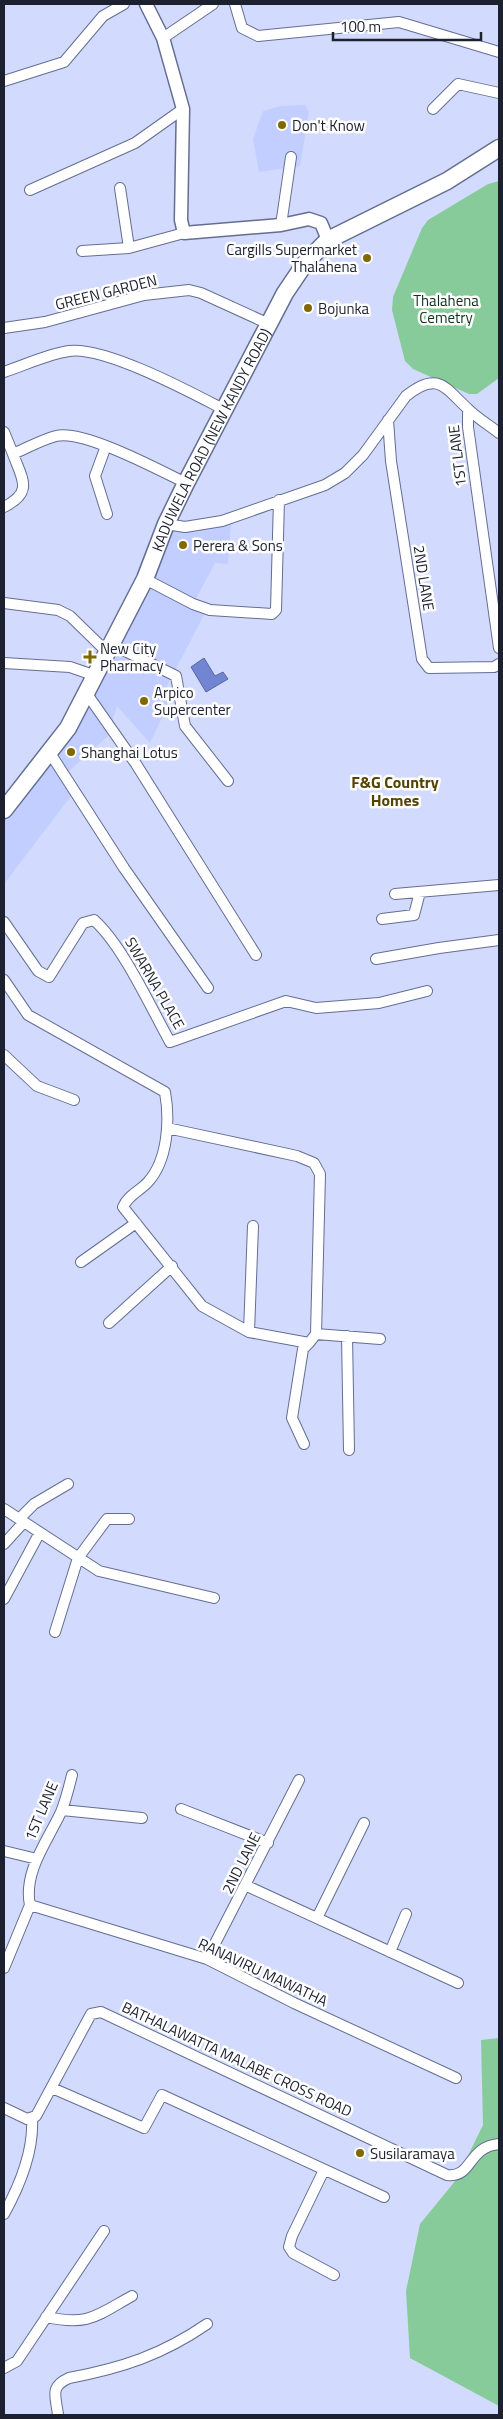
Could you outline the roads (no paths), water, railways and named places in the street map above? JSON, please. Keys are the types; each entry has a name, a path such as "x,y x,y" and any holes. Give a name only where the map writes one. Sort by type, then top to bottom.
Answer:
{"main road":[{"name":"KADUWELA ROAD (NEW KANDY ROAD)","path":"4,810 68,728 87,694 145,580 166,524 186,483 296,275 328,240 447,181 499,148"}],"street":[{"path":"4,81 64,62 103,16 124,4"},
{"path":"146,4 163,38 183,110 181,220 184,233"},
{"path":"163,38 213,4"},
{"path":"235,4 242,28 258,36 399,22 499,52"},
{"path":"433,109 458,84 499,93"},
{"path":"30,190 135,143 183,110"},
{"path":"281,225 291,157"},
{"path":"120,188 129,248"},
{"path":"82,251 129,248 184,233 281,225 309,220 321,223 328,240"},
{"name":"GREEN GARDEN","path":"4,328 44,322 144,295 189,290 202,293 269,324"},
{"path":"4,372 70,351 94,352 163,378 225,410"},
{"path":"166,524 185,527 222,521 325,485 345,473 363,455 406,396 415,388 431,383 447,387 468,409 499,433"},
{"name":"1ST LANE","path":"468,409 468,427 499,648"},
{"name":"2ND LANE","path":"388,420 390,461 422,659 429,668 494,667 499,664"},
{"path":"4,432 23,481 23,491 18,500 4,507"},
{"path":"13,454 56,436 70,435 106,446 186,483"},
{"path":"106,446 95,476 107,514"},
{"path":"145,580 193,604 210,610 274,613 279,500"},
{"path":"4,603 58,610 70,616 109,648 176,676 185,726 228,781"},
{"path":"4,663 70,667 96,676"},
{"path":"87,694 136,764 256,955"},
{"path":"50,753 124,868 208,988"},
{"path":"395,894 499,885"},
{"path":"382,920 414,915 420,892"},
{"name":"SWARNA PLACE","path":"4,922 38,971 50,977 83,924 94,920 106,931 118,950 170,1042 286,1001 316,1008 378,1003 428,991"},
{"path":"376,959 499,940"},
{"path":"4,980 28,1015 164,1092 167,1106 167,1128 159,1161 149,1182 126,1200 124,1207 202,1306 249,1332 309,1343"},
{"path":"4,1055 37,1086 74,1100"},
{"path":"167,1128 297,1156 314,1163 320,1174 316,1334 303,1349 292,1418 304,1444"},
{"path":"81,1262 136,1223"},
{"path":"249,1332 253,1226"},
{"path":"109,1323 172,1266"},
{"path":"316,1334 380,1339"},
{"path":"347,1336 349,1450"},
{"path":"4,1544 34,1504 68,1484"},
{"path":"4,1511 99,1571 214,1598"},
{"path":"55,1632 78,1558 107,1519 129,1519"},
{"path":"4,1599 39,1534"},
{"name":"1ST LANE","path":"30,1905 28,1892 37,1859 62,1810 72,1775"},
{"name":"2ND LANE","path":"207,1959 247,1886 299,1780"},
{"path":"181,1809 268,1843"},
{"path":"62,1810 142,1818"},
{"path":"317,1918 364,1823"},
{"name":"1ST LANE","path":"4,1851 37,1859"},
{"path":"247,1886 458,1983"},
{"path":"4,1968 30,1905"},
{"name":"RANAVIRU MAWATHA","path":"30,1905 207,1959 294,2003 456,2078"},
{"path":"390,1952 406,1914"},
{"name":"BATHALAWATTA MALABE CROSS ROAD","path":"32,2118 36,2116 52,2088 91,2014 101,2012 447,2175 454,2176 462,2173 482,2148 499,2144"},
{"path":"52,2088 144,2128 162,2095 384,2197"},
{"path":"4,2108 27,2119 32,2118 33,2136 31,2151 4,2214"},
{"path":"324,2170 292,2236 289,2248 293,2253 334,2275"},
{"path":"4,2368 17,2361 104,2231"},
{"path":"46,2317 66,2321 90,2320 132,2296"},
{"path":"58,2415 55,2390 60,2382 69,2378 137,2362 192,2334 207,2324"}],"water":[{"path":"204,658 215,676 223,672 228,679 206,692 191,667"}],"place":[{"name":"Don't Know","path":"282,125"},
{"name":"Cargills Supermarket Thalahena","path":"367,258"},
{"name":"Bojunka","path":"308,308"},
{"name":"Perera & Sons","path":"183,545"},
{"name":"New City Pharmacy","path":"90,657"},
{"name":"Arpico Supercenter","path":"144,701"},
{"name":"Shanghai Lotus","path":"71,752"},
{"name":"Susilaramaya","path":"360,2153"}],"district":[{"name":"F&G Country Homes","path":"395,791"}],"park label":[{"name":"Thalahena Cemetry","path":"446,308"}]}
